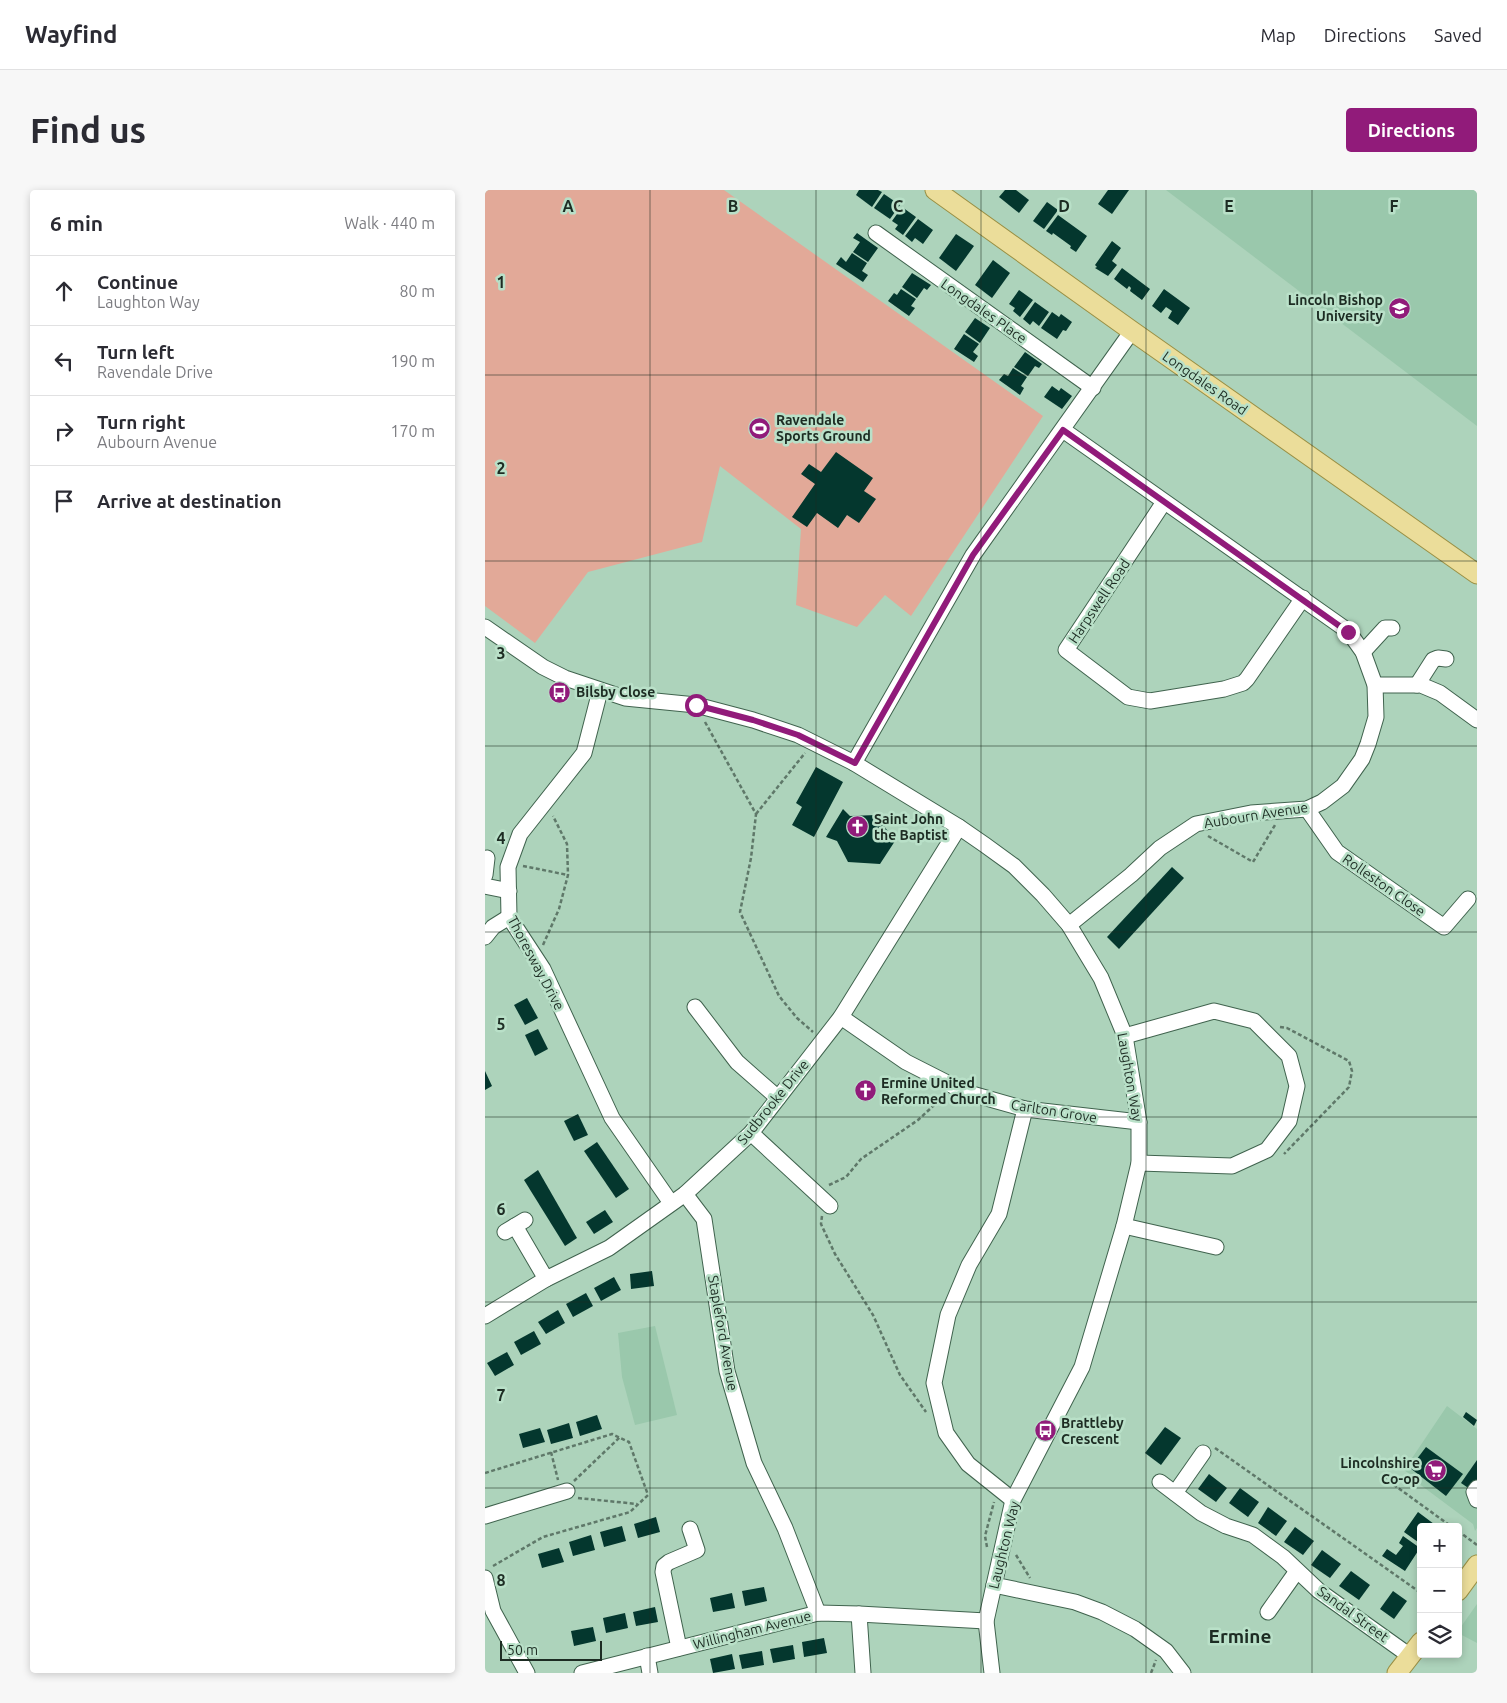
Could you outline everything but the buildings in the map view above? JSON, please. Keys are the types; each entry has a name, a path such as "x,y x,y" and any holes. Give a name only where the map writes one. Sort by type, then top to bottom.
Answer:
{"main road":[{"name":"Longdales Road","path":"935,190 1477,574"},
{"path":"1462,1586 1477,1565"},
{"path":"1397,1673 1415,1649"}],"street":[{"name":"Longdales Place","path":"876,233 1093,388"},
{"path":"855,763 973,555 1132,331"},
{"name":"Aubourn Avenue","path":"1063,430 1303,598 1348,632 1363,652 1375,685 1376,717 1369,744 1362,759 1338,792 1307,809 1251,813 1196,824 1160,848 1131,875 1069,925"},
{"name":"Harpswell Road","path":"1164,502 1066,650 1129,697 1150,701 1224,689 1243,683 1303,598"},
{"name":"Laughton Way","path":"485,627 543,667 565,678 600,691 625,698 696,705 753,720 798,735 855,763 959,827 1014,866 1069,925 1101,978 1125,1036 1139,1122 1139,1163 1124,1226 1082,1367 1013,1500 986,1621 992,1673"},
{"path":"1363,652 1385,628 1392,628"},
{"path":"1417,685 1433,660 1438,658 1446,659"},
{"path":"1375,685 1417,685 1440,693 1477,720"},
{"name":"Thoresway Drive","path":"600,691 584,753 520,834 508,867 509,917 543,969 612,1118 671,1203"},
{"name":"Rolleston Close","path":"1307,809 1337,852 1444,928 1468,898"},
{"name":"Sudbrooke Drive","path":"485,1316 546,1279 609,1248 685,1194 751,1133 841,1017 959,827"},
{"path":"485,875 487,858"},
{"path":"485,886 509,891"},
{"path":"485,937 493,927 509,917"},
{"path":"695,1007 737,1062 778,1098"},
{"path":"1125,1036 1214,1010 1254,1022 1289,1056 1297,1086 1289,1121 1267,1150 1232,1166 1139,1163"},
{"name":"Carlton Grove","path":"841,1017 906,1062 965,1092 1025,1109 1139,1122"},
{"path":"1013,1500 968,1464 946,1433 934,1384 948,1315 969,1265 999,1214 1025,1109"},
{"path":"751,1133 823,1200"},
{"name":"Stapleford Avenue","path":"685,1194 704,1219 727,1371 754,1463 785,1528 818,1613"},
{"path":"515,1226 546,1279"},
{"path":"1124,1226 1216,1247"},
{"path":"1175,1493 1207,1449"},
{"name":"Sandal Street","path":"1159,1482 1210,1518 1226,1526 1253,1534 1283,1557 1319,1591 1415,1649"},
{"path":"1477,1488 1474,1492 1477,1500"},
{"path":"485,1516 564,1492"},
{"path":"679,1648 663,1572 664,1566 669,1562 697,1550 690,1529"},
{"path":"1267,1612 1297,1570"},
{"path":"485,1578 493,1611 527,1673"},
{"path":"994,1585 1075,1602 1130,1626 1166,1651 1183,1673"},
{"name":"Willingham Avenue","path":"582,1673 818,1613 986,1621"},
{"path":"859,1614 863,1673"},
{"path":"647,1656 650,1673"}],"path":[{"path":"696,705 755,814 751,858 740,912 779,996 797,1018 823,1040"},
{"path":"755,814 813,743"},
{"path":"537,960 559,909 568,875 567,844 545,801"},
{"path":"1202,833 1253,862 1283,811"},
{"path":"509,863 568,875"},
{"path":"926,1413 900,1376 873,1315 835,1254 821,1224 823,1200 861,1159 918,1120 955,1087"},
{"path":"564,1492 620,1437"},
{"path":"1207,1449 1417,1590"},
{"path":"551,1452 564,1492 579,1499 638,1504"},
{"path":"1383,1477 1446,1523"},
{"path":"1462,1534 1477,1545"},
{"path":"1005,1536 1039,1594"}],"shaded area":[{"name":"Ravendale Sports Ground","path":"485,190 724,190 1043,416 911,616 885,595 857,627 796,605 801,529 720,466 702,542 588,572 535,643 485,606"},
{"name":"Lincoln Bishop University","path":"1166,190 1477,190 1477,426"},
{"path":"655,1326 677,1415 635,1425 622,1377 618,1333"},
{"path":"1447,1406 1477,1429 1477,1528 1475,1531 1473,1524 1418,1483 1414,1477 1404,1470"},
{"path":"1477,1604 1477,1643 1462,1635 1462,1625"}],"place":[{"name":"Lincoln Bishop University","path":"1399,308"},
{"name":"Ravendale Sports Ground","path":"760,428"},
{"name":"Bilsby Close","path":"560,692"},
{"name":"Saint John the Baptist","path":"858,827"},
{"name":"Ermine United Reformed Church","path":"865,1091"},
{"name":"Brattleby Crescent","path":"1045,1431"},
{"name":"Lincolnshire Co-op","path":"1436,1471"}],"district":[{"name":"Ermine","path":"1240,1636"}],"route":[{"path":"696,705 753,720 798,735 855,763 973,555 1063,430 1303,598 1348,632"}]}
